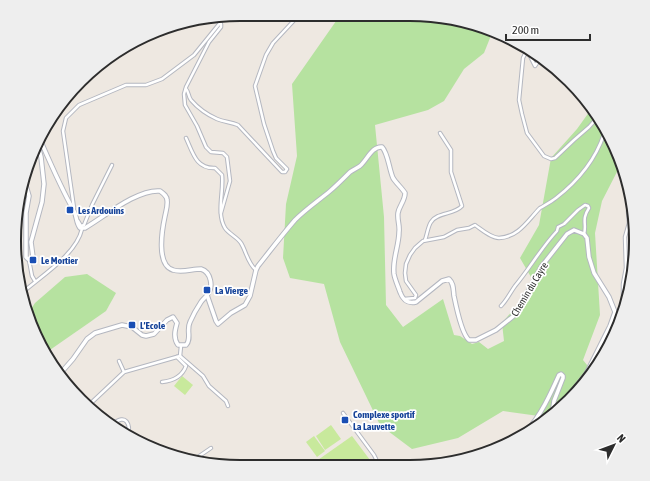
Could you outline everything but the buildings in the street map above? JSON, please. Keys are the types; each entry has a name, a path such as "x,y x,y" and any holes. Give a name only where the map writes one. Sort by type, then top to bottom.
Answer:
{"street":[{"path":"186,89 190,99 209,114 217,119 238,125 282,172 285,172 287,169 276,158 273,151 264,124 255,86 266,55 273,43 293,21"},
{"path":"220,23 221,27 209,42 184,94 185,105 197,126 207,150 213,153 224,153 227,157 230,181 221,213"},
{"path":"73,210 74,208 63,131 66,118 79,106 126,85 146,85 158,82 194,55 220,23"},
{"path":"525,54 523,58 519,100 527,133 544,156 550,159 555,158 594,122"},
{"path":"531,58 535,66 537,62"},
{"path":"424,240 430,222 434,218 456,211 462,206 451,172 451,150 440,133"},
{"path":"207,295 218,324 231,313 245,305 250,296 256,270 284,234 306,209 364,163 374,149 378,147 384,148 389,168 394,179 405,193 404,202 398,211 399,233 395,252 394,274 404,299 415,298 416,296 406,281 404,273 410,255 420,242 444,237 458,230 469,228 474,225 486,233 500,238 514,234 542,207 555,199 580,177 593,157 603,137"},
{"path":"186,138 201,166 216,168 222,174 221,213 223,224 226,229 241,242 252,267 256,270"},
{"path":"43,146 65,196 73,210 78,227 82,229"},
{"path":"29,260 33,257 31,242 42,202 44,184 40,153"},
{"path":"76,220 81,226 84,224 112,165"},
{"path":"27,189 29,196 26,213 26,257 29,260 32,276 35,281"},
{"path":"26,288 59,262 75,245 82,229 98,221 126,201 150,192 160,191 166,197 168,203 164,217 162,259 168,268 172,270 179,271 201,269 207,272 211,283 207,295 201,302 190,322 188,330 188,344 181,346"},
{"path":"501,306 526,273 538,253 557,231 558,227 564,224 585,205 588,206 589,208 583,221 589,257 594,273 609,297 615,312 591,363"},
{"path":"623,292 626,268 625,237 629,224"},
{"name":"Chemin du Cayre","path":"404,299 406,302 416,302 442,281 449,279 453,284 454,296 464,334 469,340 476,340 496,330 516,314 541,268 567,234 574,230 584,234"},
{"path":"63,370 91,336 117,326 129,326 146,336 154,334 167,320 173,317 177,320 174,331 176,342 181,346"},
{"path":"162,382 172,380 185,370 186,366 179,357 181,346"},
{"path":"92,402 124,372 179,357"},
{"path":"179,357 203,376 209,386 226,401 228,406"},
{"path":"119,361 124,372"},
{"path":"536,420 550,392 555,386 559,375 561,374 563,378 553,407"},
{"path":"343,413 374,455 376,460"},
{"path":"116,421 119,419 126,421 129,430"},
{"path":"199,456 211,448"}],"green space":[{"path":"336,21 424,21 466,28 490,37 484,53 464,69 444,101 428,110 375,125 384,217 386,305 403,327 443,299 454,335 460,336 472,344 479,342 488,349 504,341 502,323 535,284 520,258 539,225 551,158 577,129 588,113 600,131 617,171 602,201 595,233 600,315 583,360 589,367 565,396 543,415 541,416 503,411 458,438 412,449 380,425 340,342 324,284 290,278 283,258 286,204 297,156 292,84"},
{"path":"87,274 116,293 106,311 50,350 32,308 35,303 65,277"},
{"path":"182,376 193,385 185,395 174,386"},
{"path":"331,425 341,439 325,450 316,436"},
{"path":"314,436 325,451 317,457 306,442"},
{"path":"352,436 370,460 318,460"}],"place":[{"name":"Les Ardouins","path":"70,210"},
{"name":"Le Mortier","path":"33,260"},
{"name":"La Vierge","path":"207,290"},
{"name":"L’Ecole","path":"132,325"},
{"name":"Complexe sportif La Lauvette","path":"345,420"}]}
